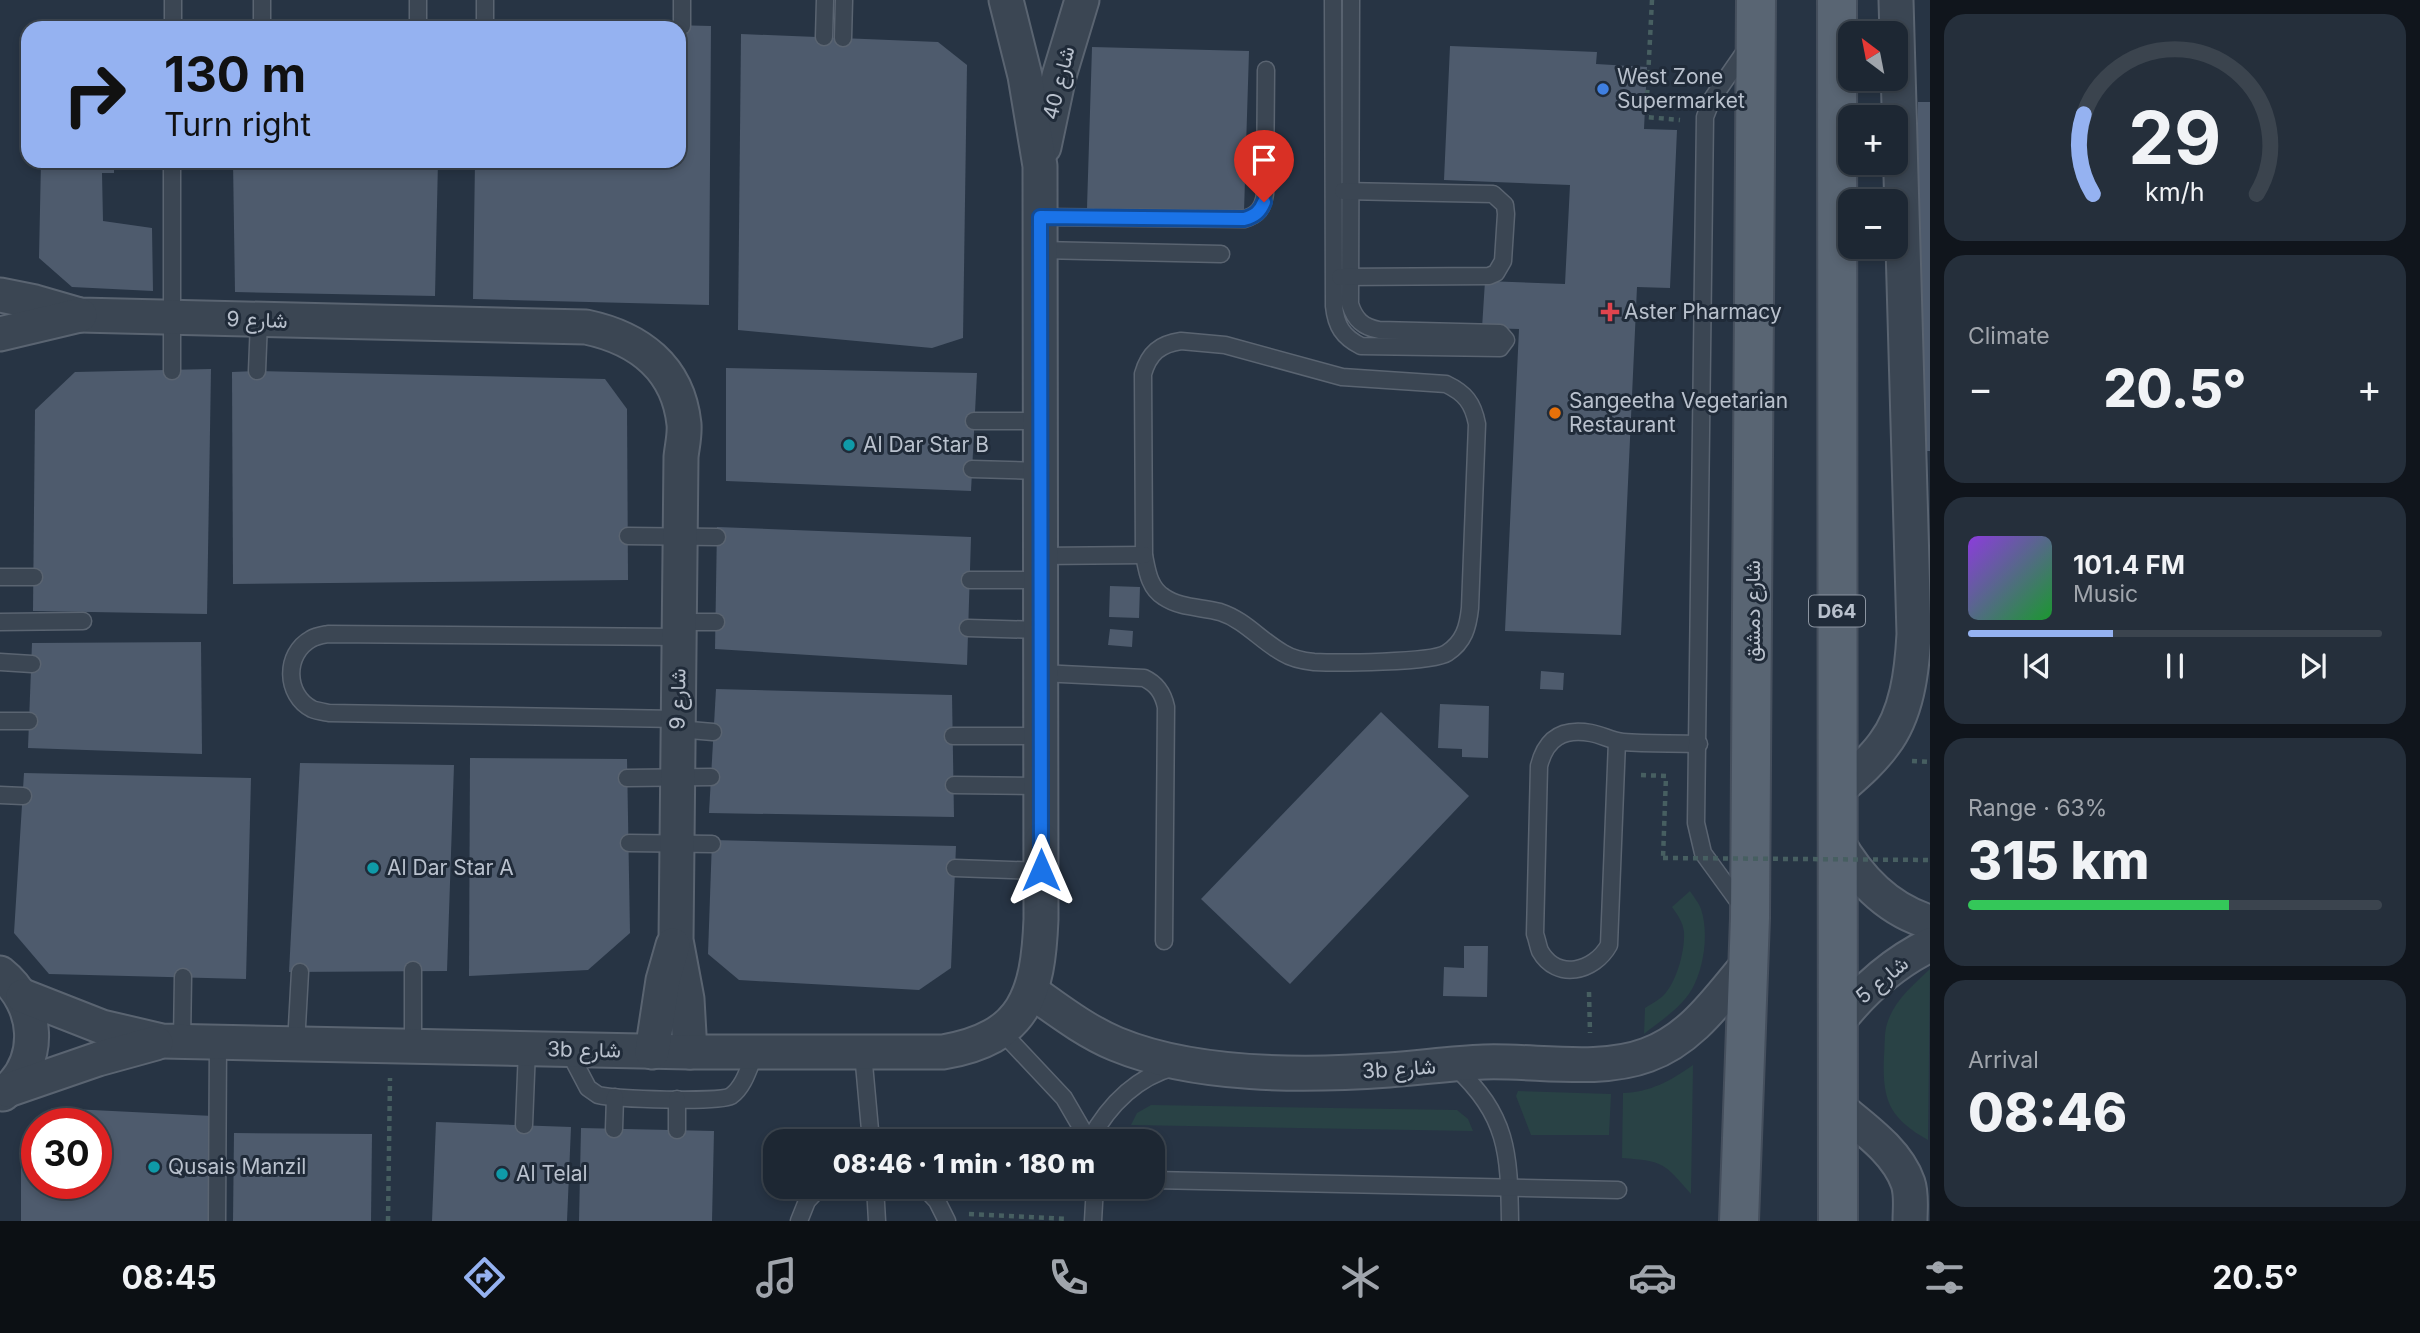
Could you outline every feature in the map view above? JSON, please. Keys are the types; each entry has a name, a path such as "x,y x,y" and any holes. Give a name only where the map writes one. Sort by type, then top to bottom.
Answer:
{"main road":[{"name":"D64","path":"1836,0 1838,1221"},
{"name":"شارع دمشق","path":"1739,1221 1750,918 1757,17"}],"street":[{"name":"شارع 40","path":"1002,1032 1017,1018 1031,991 1040,945 1041,870 1040,166 1025,76 1006,0"},
{"name":"شارع 40","path":"1040,166 1059,76 1082,0"},
{"path":"1837,791 1873,758 1886,742 1900,713 1913,664 1896,0"},
{"name":"شارع 9","path":"0,295 80,315 559,328 586,334 609,346 640,372 664,404 681,457 676,940 687,999 690,1052"},
{"name":"شارع 9","path":"0,334 80,315"},
{"path":"1838,841 1849,862 1882,897 1902,910 1930,922"},
{"name":"شارع 9","path":"652,1052 663,980 676,940"},
{"name":"شارع 5","path":"1839,1022 1855,1002 1895,965 1930,945"},
{"name":"3b شارع","path":"1031,991 1083,1027 1116,1044 1186,1063 1236,1069 1339,1073 1486,1062 1590,1063 1646,1055 1666,1046 1700,1020 1748,964"},
{"path":"0,973 12,982 23,996 31,1020 32,1046 24,1069 2,1095"},
{"name":"3b شارع","path":"23,996 102,1027 172,1041 652,1052 863,1053 943,1052 980,1044 1002,1032"},
{"name":"3b شارع","path":"2,1095 98,1059 172,1041"},
{"path":"1838,1107 1879,1142 1902,1170 1909,1186 1910,1221"}],"lane":[{"path":"173,0 173,21"},
{"path":"262,0 262,21"},
{"path":"418,0 418,21"},
{"path":"485,0 485,20"},
{"path":"682,0 682,21"},
{"path":"824,37 825,0"},
{"path":"842,38 844,0"},
{"path":"1333,0 1334,306 1338,327 1351,341 1361,346 1500,348 1506,340 1504,335 1495,332 1371,329 1357,320 1353,312 1350,304 1351,0"},
{"path":"1750,918 1703,853 1696,823 1705,123 1706,111 1757,17"},
{"path":"1040,217 1244,219 1253,216 1260,210 1265,194 1265,70"},
{"path":"172,168 172,371"},
{"path":"1334,192 1493,194 1505,205 1506,214 1503,261 1496,272 1489,276 1334,276"},
{"path":"1040,250 1221,254"},
{"path":"257,371 259,321"},
{"path":"1181,341 1225,345 1342,377 1446,384 1468,399 1474,410 1477,424 1468,627 1459,643 1444,655 1425,660 1312,662 1299,659 1283,653 1240,621 1221,612 1164,597 1149,578 1144,555 1143,374 1147,361 1156,349 1168,343 1181,341"},
{"path":"974,421 1040,421"},
{"path":"972,469 1040,471"},
{"path":"628,536 717,537"},
{"path":"970,580 1144,555"},
{"path":"0,577 34,577"},
{"path":"0,621 83,621"},
{"path":"713,732 678,724 329,713 313,709 299,698 291,683 291,666 298,650 311,639 327,634 679,630 716,622"},
{"path":"968,628 1040,630"},
{"path":"0,662 32,664"},
{"path":"1041,673 1144,678 1153,682 1160,690 1166,707 1164,941"},
{"path":"0,721 29,721"},
{"path":"1617,741 1609,945 1602,957 1589,967 1571,970 1554,965 1541,952 1535,934 1539,766 1542,753 1550,741 1561,735 1589,733 1617,741 1699,744"},
{"path":"953,736 1041,736"},
{"path":"627,778 711,777"},
{"path":"954,785 1041,786"},
{"path":"0,795 23,796"},
{"path":"629,843 712,844"},
{"path":"955,868 1041,870"},
{"path":"402,1046 413,970"},
{"path":"296,1044 300,972"},
{"path":"172,1041 183,977"},
{"path":"1002,1032 1064,1098 1082,1129"},
{"path":"217,1221 218,1042"},
{"path":"524,1125 527,1049"},
{"path":"568,1050 588,1088 598,1095 677,1099 719,1099 731,1096 740,1087 755,1053"},
{"path":"863,1053 870,1129"},
{"path":"1095,1129 1118,1098 1138,1082 1161,1070 1186,1063"},
{"path":"1452,1065 1474,1085 1490,1107 1502,1132 1508,1160 1510,1221"},
{"path":"614,1129 615,1097"},
{"path":"677,1099 677,1130"},
{"path":"1165,1180 1618,1190"},
{"path":"799,1221 809,1199"},
{"path":"876,1199 877,1221"},
{"path":"935,1199 945,1217"},
{"path":"1093,1221 1094,1199"}],"path":[{"path":"1652,0 1646,117 1705,123"},
{"path":"1666,776 1663,859 1930,860"},
{"path":"1589,967 1590,1063"},
{"path":"388,1221 402,1046"},
{"path":"945,1217 1093,1221"}],"green space":[{"path":"1690,891 1701,909 1705,929 1700,971 1692,989 1682,1002 1644,1034 1645,1008 1669,989 1683,948 1684,932 1672,907"},
{"path":"1930,969 1928,1140 1904,1124 1896,1115 1887,1096 1884,1071 1885,1031 1890,1016 1905,994"},
{"path":"1693,1065 1691,1194 1662,1165 1622,1158 1623,1093 1660,1085"},
{"path":"1518,1091 1611,1094 1609,1135 1531,1135 1516,1096"},
{"path":"1151,1105 1457,1110 1468,1119 1473,1131 1131,1125 1137,1113"}],"building":[{"path":"686,25 711,26 709,305 473,299 475,168 686,168"},
{"path":"741,34 938,42 967,65 963,338 932,348 738,330"},
{"path":"1450,46 1597,52 1596,64 1647,67 1644,129 1677,130 1670,288 1637,287 1621,635 1505,631 1519,329 1482,328 1485,281 1565,284 1570,185 1444,180"},
{"path":"1092,47 1249,51 1244,212 1087,208"},
{"path":"1918,102 1930,102 1930,451 1918,451"},
{"path":"41,168 114,168 114,173 102,173 103,221 152,228 153,291 72,287 39,258"},
{"path":"233,168 438,168 435,296 235,292"},
{"name":"Al Dar Star B","path":"726,368 977,373 971,491 726,481"},
{"path":"211,369 207,614 33,611 35,410 75,372"},
{"path":"232,372 605,379 627,409 628,580 233,584"},
{"path":"717,527 971,537 967,665 715,649"},
{"path":"1110,586 1140,587 1139,618 1109,617"},
{"path":"1110,629 1133,631 1132,647 1108,645"},
{"path":"201,642 202,754 28,748 32,643"},
{"path":"1541,671 1564,673 1563,690 1540,689"},
{"path":"716,689 952,695 954,817 709,813"},
{"path":"1440,704 1489,706 1488,758 1462,757 1462,749 1438,748"},
{"path":"1381,712 1469,796 1290,984 1201,899"},
{"path":"470,758 627,759 630,933 588,970 469,976"},
{"name":"Al Dar Star A","path":"300,763 454,765 447,971 289,972"},
{"path":"24,773 251,778 246,979 49,974 14,933"},
{"path":"712,840 956,846 951,968 919,990 739,980 708,954"},
{"path":"1464,946 1488,946 1487,997 1443,996 1444,967 1464,968"},
{"name":"Qusais Manzil","path":"112,1111 213,1116 211,1221 21,1221 21,1199 112,1199"},
{"name":"Al Telal","path":"436,1122 571,1127 567,1221 432,1221"},
{"path":"581,1128 714,1131 712,1221 579,1221"},
{"path":"234,1133 372,1134 371,1221 233,1221"}],"place":[{"name":"West Zone Supermarket","path":"1603,89"},
{"name":"Aster Pharmacy","path":"1610,312"},
{"name":"Sangeetha Vegetarian Restaurant","path":"1555,413"},
{"name":"Al Dar Star B","path":"849,445"},
{"name":"Al Dar Star A","path":"373,868"},
{"name":"Qusais Manzil","path":"154,1167"},
{"name":"Al Telal","path":"502,1174"}],"route":[{"path":"1041,870 1040,217 1244,219 1253,216 1264,202"}]}
